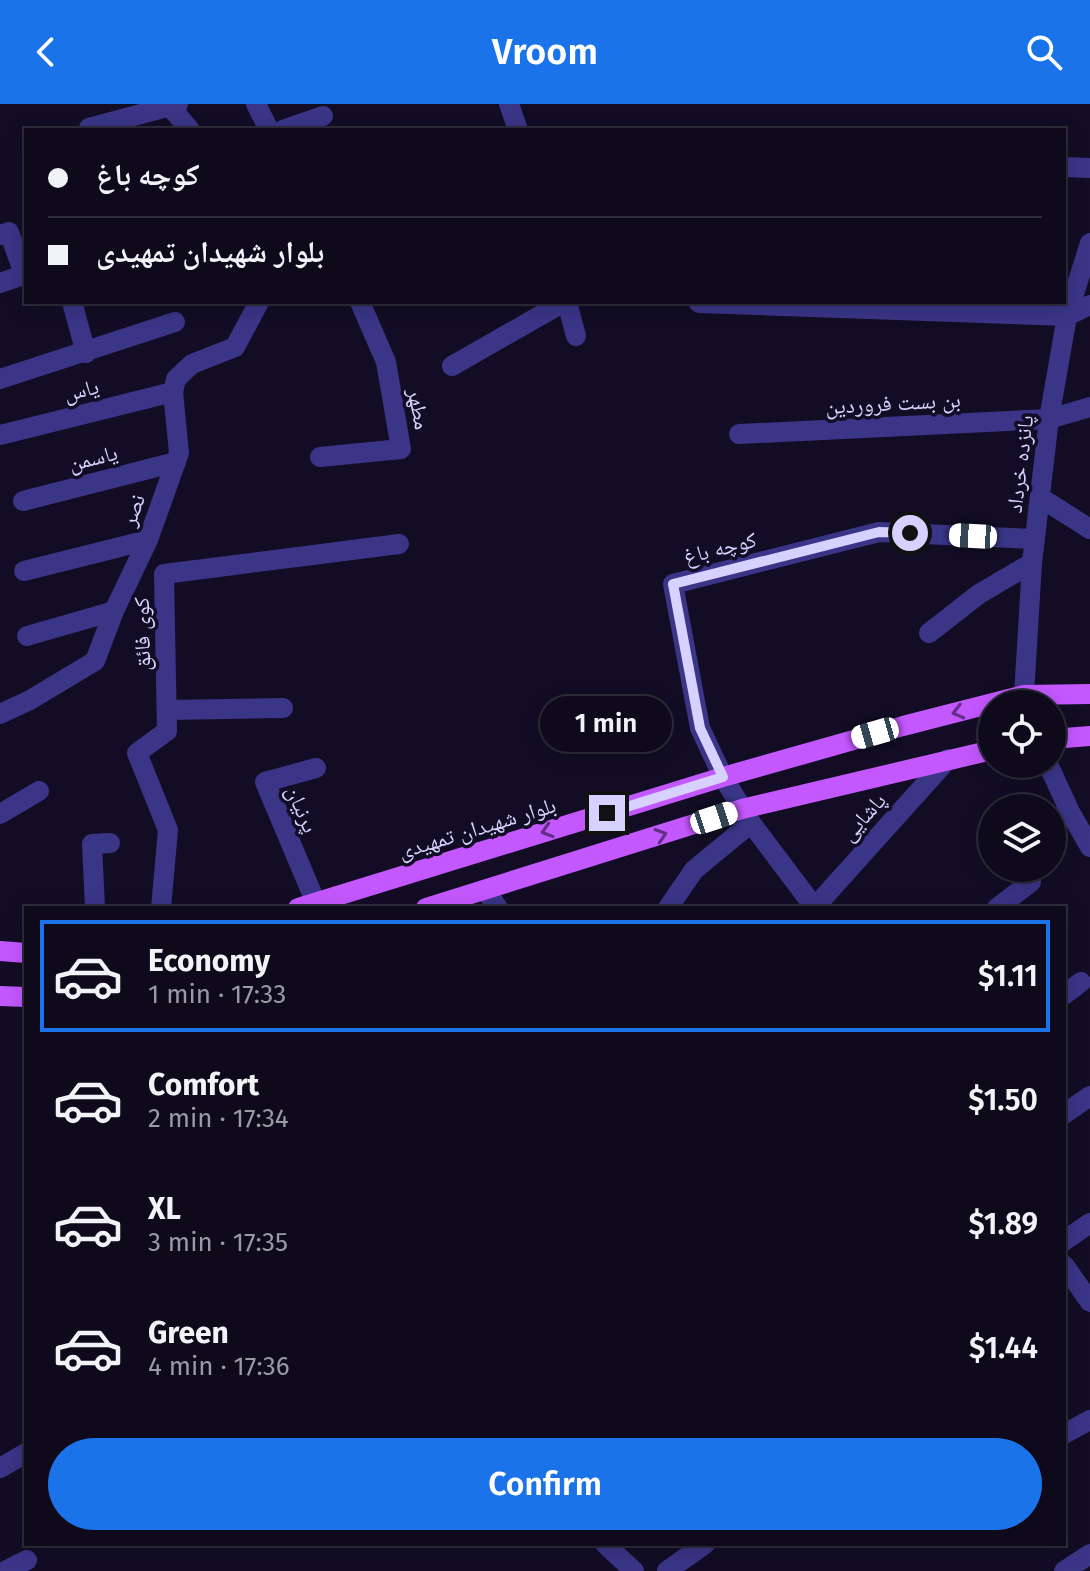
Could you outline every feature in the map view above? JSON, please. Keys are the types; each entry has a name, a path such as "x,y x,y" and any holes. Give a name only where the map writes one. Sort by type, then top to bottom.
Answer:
{"main road":[{"name":"بلوار شهیدان تمهیدی","path":"1066,694 1090,694"},
{"name":"بلوار شهیدان تمهیدی","path":"307,905 723,777 978,707"},
{"path":"1066,738 1090,736"},
{"path":"441,906 492,899 747,816 978,753"},
{"path":"0,951 24,953"},
{"path":"1,997 24,997"}],"street":[{"path":"256,104 268,128"},
{"path":"509,104 517,128"},
{"path":"89,128 172,105 189,128"},
{"path":"289,128 323,116"},
{"path":"1066,167 1090,168"},
{"path":"5,233 24,272"},
{"name":"پانزده خرداد","path":"1024,690 1032,563 1049,419 1067,316 1090,243"},
{"path":"0,283 24,274"},
{"path":"73,304 86,353"},
{"path":"173,392 176,379 192,364 235,347 258,304"},
{"name":"مطهر","path":"320,457 401,449 386,362 361,304"},
{"path":"452,366 561,304"},
{"path":"566,304 576,336"},
{"path":"727,304 1067,316 1090,305"},
{"path":"0,379 175,322"},
{"name":"یاس","path":"0,435 173,392"},
{"name":"نصر","path":"0,714 95,661 114,611 148,540 179,453 173,392"},
{"name":"بن بست فروردین","path":"739,434 1049,419 1090,407"},
{"name":"یاسمن","path":"23,501 176,462"},
{"path":"1041,498 1090,529"},
{"name":"کوچه باغ","path":"723,777 700,728 673,584 879,532 1035,539"},
{"path":"24,571 148,540"},
{"name":"کوی فائق","path":"161,906 168,830 137,753 167,731 164,574 399,544"},
{"path":"929,633 979,594 1032,563"},
{"path":"27,636 114,611"},
{"path":"167,710 283,708"},
{"name":"پاشایی","path":"816,906 948,759"},
{"name":"پرنیان","path":"307,905 265,782 316,768"},
{"path":"723,777 747,816 813,906"},
{"path":"1054,778 1090,847"},
{"path":"0,814 39,791"},
{"path":"669,906 694,870 747,816"},
{"path":"95,906 92,844 110,843"},
{"path":"1000,906 1031,882"},
{"path":"1066,993 1081,982"},
{"path":"1066,1113 1090,1096"},
{"path":"1066,1240 1090,1223"},
{"path":"1066,1269 1077,1294"},
{"path":"1066,1433 1090,1420"},
{"path":"0,1468 24,1454"},
{"path":"607,1546 634,1571"},
{"path":"667,1571 702,1546"},
{"path":"1064,1571 1090,1554"},
{"path":"5,1571 27,1560"}],"route":[{"path":"607,813 723,777 700,728 673,584 879,532 910,533"}]}
